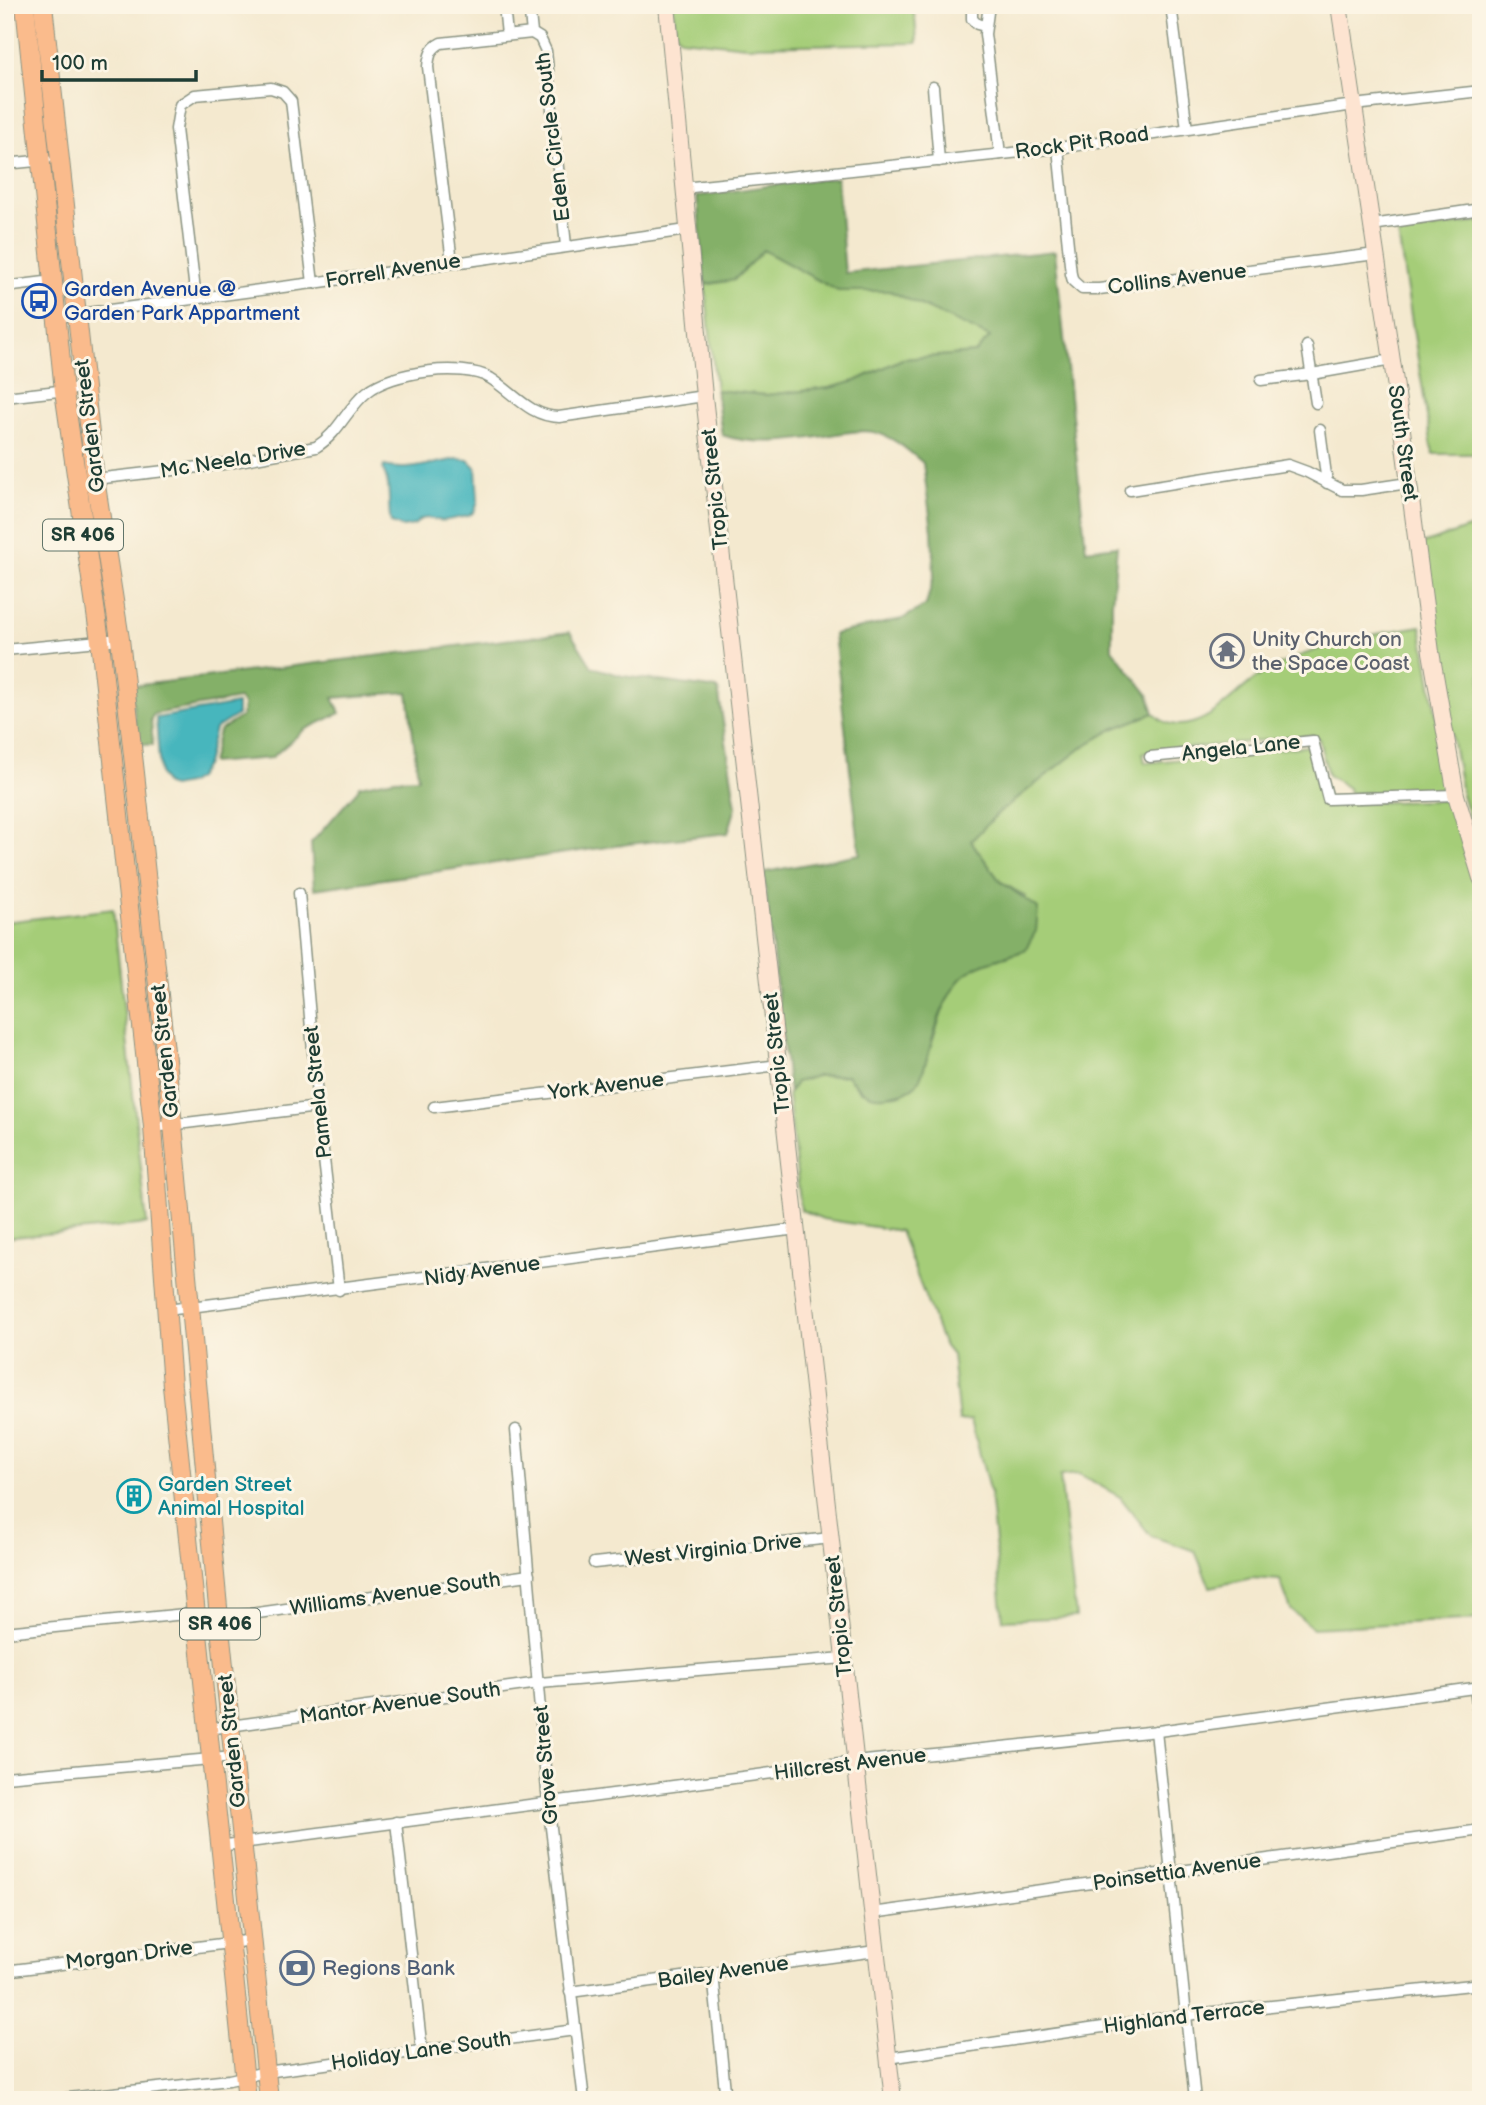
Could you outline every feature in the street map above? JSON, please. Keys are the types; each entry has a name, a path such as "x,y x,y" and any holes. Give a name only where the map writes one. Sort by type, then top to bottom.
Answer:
{"main road":[{"name":"Garden Street","path":"25,5 64,391 100,641 153,1127 185,1518 247,2100"},
{"name":"Garden Street","path":"43,5 76,315 96,479 120,639 160,999 219,1618 270,2100"},
{"path":"185,1518 198,1508 209,1506"}],"street":[{"path":"504,5 507,35"},
{"path":"452,262 428,67 429,56 433,48 441,43 532,33 529,5"},
{"name":"Tropic Street","path":"667,5 704,396 892,2100"},
{"path":"972,5 972,19 985,26"},
{"path":"989,5 985,26 1000,154"},
{"path":"1171,5 1187,129"},
{"name":"South Street","path":"1339,5 1392,360 1431,652 1456,795 1481,878"},
{"name":"Eden Circle South","path":"532,33 540,38 546,51 566,246"},
{"path":"933,87 939,161"},
{"path":"196,299 176,119 180,105 189,97 241,90 277,89 291,101 313,283"},
{"name":"Rock Pit Road","path":"683,188 1058,148 1354,105 1481,91"},
{"name":"Collins Avenue","path":"1058,148 1071,274 1073,281 1082,289 1376,254"},
{"path":"5,164 59,158"},
{"path":"1372,225 1481,209"},
{"name":"Forrell Avenue","path":"57,317 687,230"},
{"path":"5,287 53,281"},
{"path":"1307,346 1316,403"},
{"path":"1261,380 1392,360"},
{"name":"Mc Neela Drive","path":"96,479 217,465 316,447 328,440 366,392 390,379 438,370 458,369 487,376 529,408 548,416 704,396"},
{"path":"5,397 85,388"},
{"path":"1320,430 1327,483"},
{"path":"1130,490 1288,465 1342,490 1362,490 1408,483"},
{"path":"5,650 120,639"},
{"name":"Angela Lane","path":"1150,757 1313,741 1328,799 1456,795"},
{"path":"118,811 139,809"},
{"name":"Pamela Street","path":"299,893 318,1107 339,1290"},
{"path":"139,1001 160,999"},
{"name":"York Avenue","path":"434,1107 779,1065"},
{"path":"153,1127 318,1107"},
{"path":"159,1214 181,1213"},
{"name":"Nidy Avenue","path":"167,1310 797,1229"},
{"name":"Grove Street","path":"516,1430 548,1803 583,2100"},
{"name":"West Virginia Drive","path":"594,1563 831,1538"},
{"name":"Williams Avenue South","path":"5,1632 195,1613 219,1618 529,1575"},
{"name":"Mantor Avenue South","path":"208,1729 539,1683 844,1658"},
{"path":"1478,1687 1481,1739"},
{"name":"Hillcrest Avenue","path":"219,1846 855,1762 1156,1731 1478,1687"},
{"path":"1156,1731 1195,2100"},
{"path":"5,1777 234,1757"},
{"path":"396,1822 422,2051"},
{"name":"Poinsettia Avenue","path":"872,1913 1481,1830"},
{"name":"Morgan Drive","path":"5,1971 253,1940"},
{"name":"Bailey Avenue","path":"570,1992 876,1951"},
{"path":"713,1974 726,2100"},
{"name":"Highland Terrace","path":"888,2058 1186,2015 1481,1984"},
{"name":"Holiday Lane South","path":"51,2100 229,2080 266,2072 575,2030"}],"green space":[{"path":"673,5 910,5 915,17 917,43 746,46 681,39 676,34"},
{"path":"837,178 845,273 1055,251 1086,550 1117,546 1112,603 1112,649 1148,694 1154,713 1115,728 1084,746 997,814 971,841 1000,881 1038,908 1036,931 1025,950 981,965 958,982 940,1017 918,1082 907,1091 884,1096 866,1093 847,1075 817,1076 796,1082 789,1093 764,875 765,872 860,854 834,634 902,619 926,605 934,575 932,530 923,463 894,440 867,431 773,442 722,435 716,390 766,395 829,388 856,381 902,359 975,353 990,337 890,291 838,291 763,250 734,280 705,284 697,196"},
{"path":"1481,221 1481,454 1433,454 1398,234"},
{"path":"763,250 838,291 890,291 991,337 975,353 902,359 856,381 829,388 766,395 716,390 705,285 734,280"},
{"path":"1481,524 1481,857 1462,794 1422,544"},
{"path":"1421,626 1449,790 1349,793 1348,788 1328,775 1319,739 1313,735 1143,753 1145,763 1309,746 1322,800 1328,804 1452,800 1481,899 1481,1619 1313,1628 1291,1610 1280,1580 1252,1578 1210,1587 1195,1551 1151,1536 1120,1497 1079,1474 1060,1476 1076,1617 1003,1620 990,1493 971,1420 959,1421 952,1355 943,1344 900,1231 823,1219 801,1210 788,1094 796,1082 817,1076 847,1075 860,1091 888,1096 903,1093 914,1085 922,1071 940,1017 957,983 974,968 1010,956 1026,897 1000,881 971,841 997,814 1084,746 1115,728 1154,713 1171,724 1192,723 1222,707 1258,677 1285,662 1342,642"},
{"path":"570,632 592,667 623,676 718,689 736,807 728,833 629,844 314,889 311,843 359,786 394,779 418,778 408,692 333,698 340,713 304,730 271,758 211,763 219,731 242,716 243,704 239,699 154,714 151,719 153,745 138,744 131,686"},
{"path":"113,909 147,1224 5,1238 5,922"}],"water":[{"path":"457,459 468,460 476,468 478,501 474,512 468,516 442,521 421,519 414,525 403,527 391,523 384,466 411,467"},
{"path":"237,704 237,715 215,729 206,764 197,778 187,784 172,787 166,785 160,774 156,718"}],"place":[{"name":"Garden Avenue @ Garden Park Appartment","path":"39,301"},
{"name":"Unity Church on the Space Coast","path":"1227,651"},
{"name":"Garden Street Animal Hospital","path":"134,1496"},
{"name":"Regions Bank","path":"297,1968"}]}
